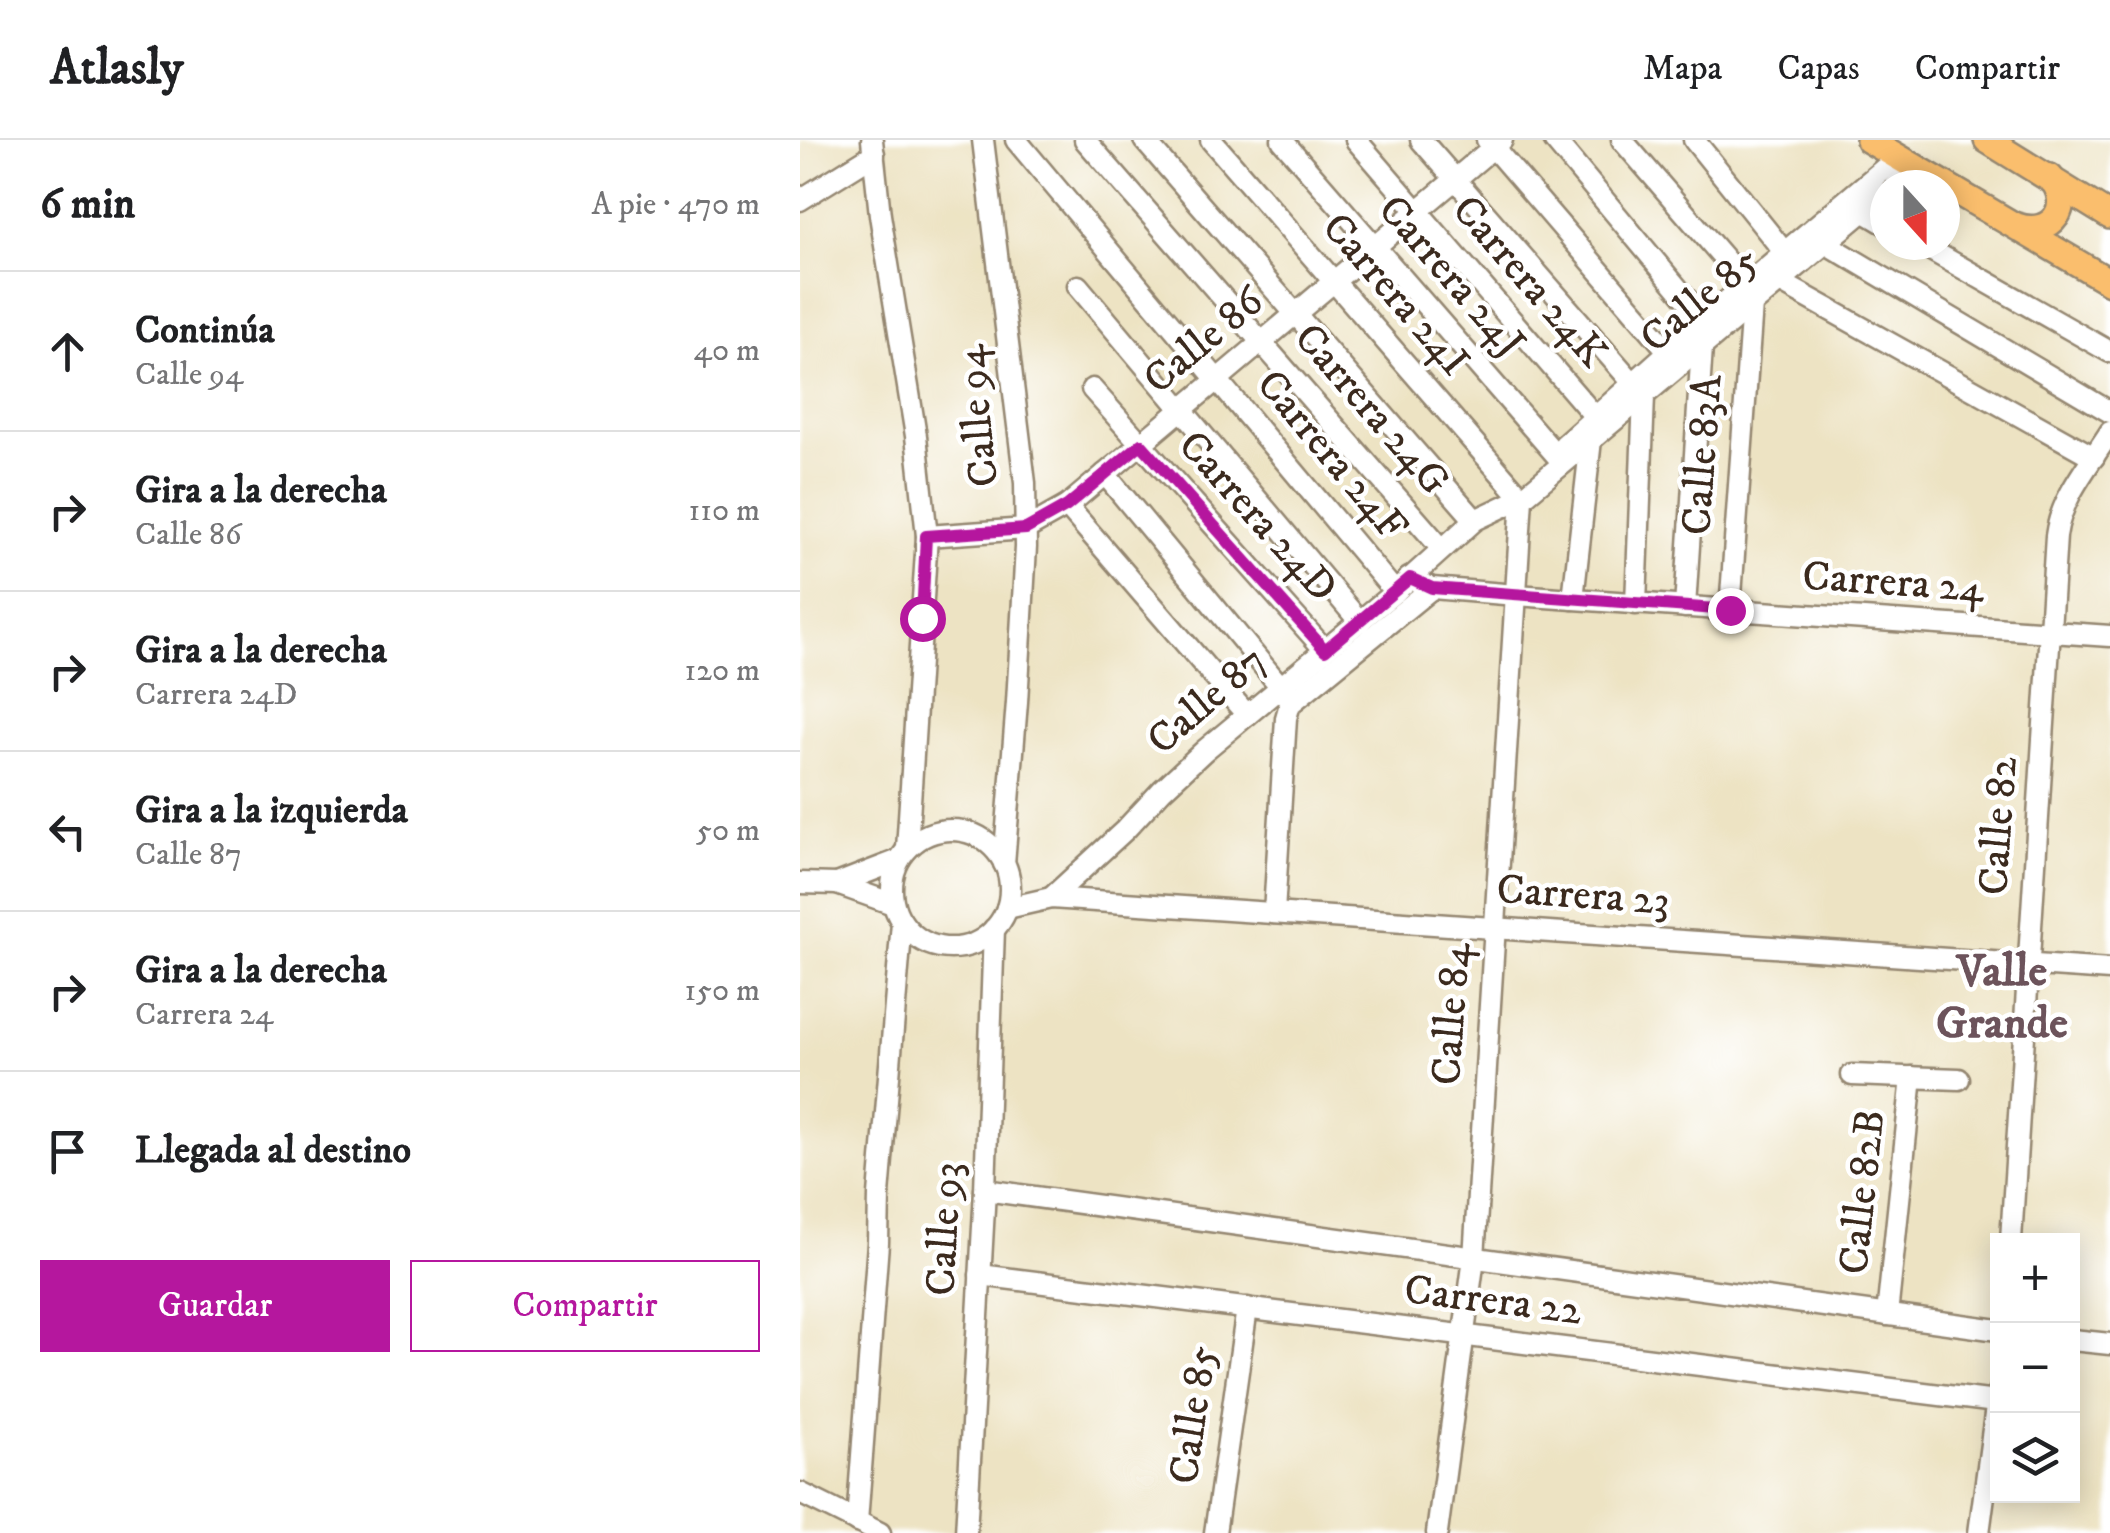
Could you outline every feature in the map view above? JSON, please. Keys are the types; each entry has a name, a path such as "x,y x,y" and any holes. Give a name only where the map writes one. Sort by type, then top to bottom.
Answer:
{"main road":[{"path":"1870,140 2110,282"},
{"path":"1987,140 2110,216"},
{"path":"2017,226 2039,229 2056,216 2061,196 2050,177"}],"street":[{"name":"Calle 94","path":"982,140 1025,483 1026,529 1006,867"},
{"name":"Carrera 24F","path":"1016,140 1218,380 1402,585"},
{"name":"Carrera 24G","path":"1085,140 1442,550"},
{"path":"1144,140 1474,520"},
{"name":"Carrera 24I","path":"1212,140 1518,493"},
{"name":"Carrera 24J","path":"1282,140 1559,458"},
{"name":"Carrera 24K","path":"1356,140 1597,429"},
{"path":"1421,140 1639,390"},
{"path":"1554,140 1704,320"},
{"path":"1622,140 1749,295"},
{"path":"1694,140 1785,253"},
{"name":"Calle 86","path":"926,536 1026,529 1067,506 1494,143"},
{"path":"1494,143 1669,352"},
{"name":"Calle 94","path":"873,147 880,215 916,436 926,536 903,855"},
{"path":"800,200 873,147"},
{"path":"1636,604 1639,390 1669,352 1704,320 1749,295 1785,253 1907,162"},
{"path":"1903,170 1907,162"},
{"name":"Calle 85","path":"1559,458 1639,390 1702,348 1749,295 1780,282 1870,206"},
{"path":"1863,212 1870,216"},
{"path":"1825,243 2110,412"},
{"path":"1948,260 2110,352"},
{"path":"1780,282 2094,457"},
{"path":"1078,286 1360,622"},
{"name":"Calle 83A","path":"1730,610 1749,295"},
{"path":"1685,607 1702,348"},
{"name":"Carrera 24D","path":"1092,389 1325,650"},
{"path":"1573,599 1597,429"},
{"name":"Calle 82","path":"2011,1233 2058,521 2064,504 2110,432"},
{"name":"Calle 87","path":"1051,898 1162,790 1247,715 1285,703 1325,650 1474,520 1518,493 1559,458"},
{"path":"1105,474 1285,703 1274,914"},
{"name":"Calle 84","path":"1437,1533 1474,1258 1516,596 1518,493"},
{"path":"1067,506 1247,715"},
{"name":"Carrera 24","path":"1402,585 2110,636"},
{"path":"1285,703 1432,588"},
{"path":"800,882 836,884 898,913 916,937 936,946 957,948 977,942 994,929 1007,908 1010,889 1006,867 994,848 978,836 960,831 940,831 922,838 903,855 836,884"},
{"path":"857,1522 898,913 892,889 903,855"},
{"name":"Carrera 23","path":"1006,867 1051,898"},
{"name":"Carrera 23","path":"1007,908 1051,898 2110,970"},
{"name":"Calle 93","path":"966,1533 985,1190 994,929"},
{"path":"1852,1074 1959,1079"},
{"name":"Calle 82B","path":"1888,1314 1912,1077"},
{"name":"Carrera 22","path":"985,1190 1990,1329"},
{"name":"Carrera 22","path":"980,1275 1990,1401"},
{"name":"Calle 85","path":"1215,1533 1246,1308"},
{"path":"2080,1341 2110,1344"},
{"path":"1979,1533 1995,1413"},
{"path":"800,1494 880,1533"}],"district":[{"name":"Valle Grande","path":"2002,998"}],"route":[{"path":"922,618 926,536 1026,529 1067,506 1141,444 1325,650 1410,578 1432,588 1730,610"}]}
